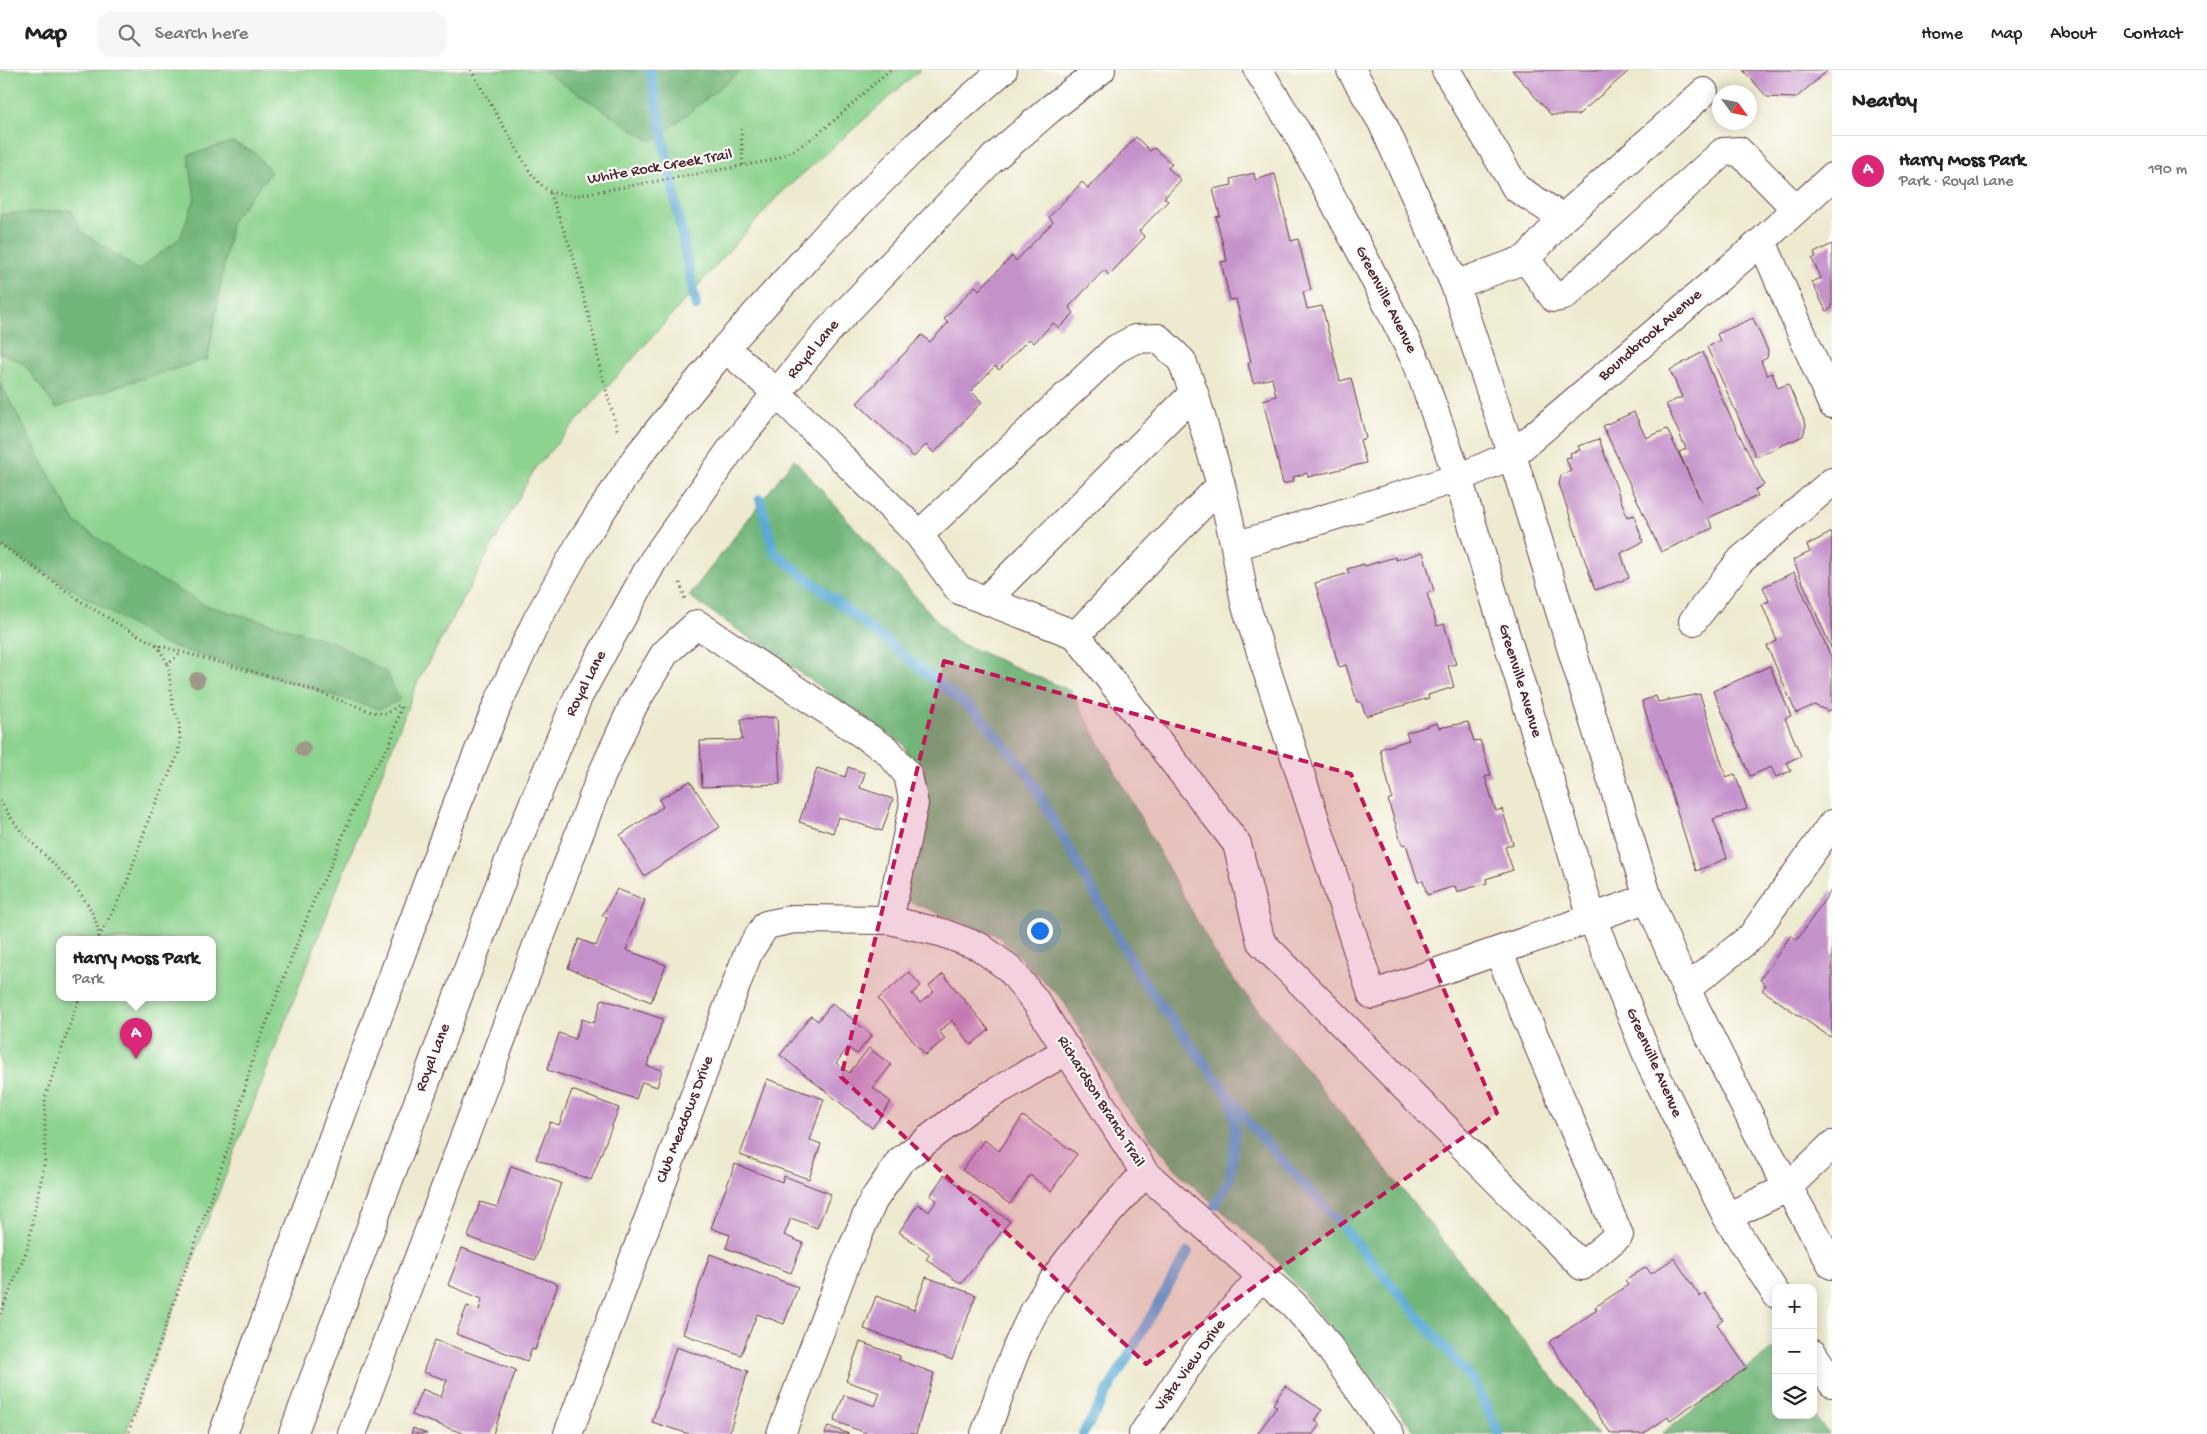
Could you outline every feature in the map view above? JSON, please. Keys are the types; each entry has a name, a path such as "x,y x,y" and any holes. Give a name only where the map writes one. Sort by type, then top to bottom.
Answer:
{"main road":[{"path":"223,1434 452,817 499,700 537,620 581,542 637,457 725,348 828,234 917,145 1003,70"},
{"name":"Royal Lane","path":"292,1434 507,866 578,697 653,561 734,446 828,331 990,161 1050,109 1100,70"},
{"name":"Greenville Avenue","path":"1258,70 1298,134 1361,252 1418,365 1458,478 1592,918 1652,1067 1727,1217 1772,1288"},
{"path":"1351,70 1382,122 1455,285 1512,455 1648,898 1686,989 1788,1188 1832,1265"},
{"path":"1446,70 1516,188 1563,218"},
{"path":"1455,285 1526,259 1563,218 1704,92"},
{"path":"1526,259 1554,298 1564,296 1723,152 1739,151 1796,210"},
{"name":"Boundbrook Avenue","path":"1235,546 1458,478 1512,455 1762,241 1832,177"},
{"path":"1762,241 1832,404"},
{"path":"919,535 1116,349 1135,340 1158,338 1182,361 1194,392 1222,485 1245,603 1372,995"},
{"path":"725,348 777,393 919,535 960,590 1076,635 1237,844 1261,942 1582,1266 1619,1235 1498,951"},
{"path":"986,600 1194,392"},
{"path":"1693,621 1741,560 1832,482"},
{"path":"1076,635 1222,485"},
{"path":"352,1434 600,779 633,706 665,653 697,624 888,751 908,775 914,804 889,920"},
{"path":"1686,989 1751,937 1832,824"},
{"path":"1346,1028 1372,995 1648,898"},
{"name":"Club Meadows Drive","path":"568,1434 748,953 766,926 794,919 889,920"},
{"name":"Richardson Branch Trail","path":"889,920 943,933 980,947 1010,969 1036,1002 1068,1050 1145,1173 1293,1304 1320,1334 1390,1434"},
{"path":"781,1434 850,1254 873,1201 900,1161 974,1105 1068,1050"},
{"path":"1727,1217 1788,1188 1832,1145"},
{"path":"984,1434 1016,1349 1046,1292 1080,1244 1145,1173"},
{"name":"Vista View Drive","path":"1142,1434 1199,1349 1261,1277"},
{"path":"1817,1360 1832,1383"}],"path":[{"path":"471,70 530,172 550,193 573,255 618,436"},
{"name":"White Rock Creek Trail","path":"550,193 574,196 723,170 769,161 784,156 808,141 890,70"},
{"path":"741,129 743,166"},
{"path":"0,544 82,602 126,629 157,645 296,684 372,712 386,714 399,705 401,708 390,744 364,784 318,892 254,1055 230,1143 128,1434"},
{"path":"101,936 125,888 148,818 178,755 180,741 179,722 172,707 168,664 157,645"},
{"path":"168,664 181,652"},
{"path":"0,800 17,826 90,906 97,921 99,936"},
{"path":"0,1314 26,1250 45,1160 45,1098 78,1001"}],"highlighted area":[{"path":"944,661 1351,774 1497,1113 1146,1364 841,1077"}],"green space":[{"path":"0,70 920,70 779,195 535,468 417,683 125,1434 0,1434"},
{"path":"542,70 742,70 652,142"},
{"path":"232,142 254,152 271,172 232,220 208,359 121,385 56,408 24,364 0,352 0,214 71,210 81,231 138,270 180,238 195,198 188,155"},
{"path":"0,383 75,522 136,566 205,605 331,641 387,673 400,700 379,709 161,643 0,545"},
{"path":"794,459 955,641 1071,691 1219,961 1598,1434 1417,1434 1271,1254 1179,1173 1123,1104 1063,1000 997,935 897,897 924,785 903,744 689,596"},
{"path":"1772,1349 1772,1419 1817,1418 1828,1434 1662,1434"}],"building":[{"path":"1512,70 1630,70 1578,115 1551,115"},
{"path":"1743,70 1828,70 1796,98 1767,97"},
{"path":"1136,137 1150,151 1154,148 1172,164 1168,168 1181,180 1164,198 1168,201 1139,231 1145,237 1109,275 1104,270 1069,307 1074,313 1059,328 1053,323 1034,343 1029,339 999,370 995,366 971,391 982,402 934,453 926,445 914,457 857,403 922,335 930,342 948,323 944,319 975,286 979,290 1012,256 1016,261 1053,222 1049,217 1082,182 1088,188"},
{"path":"1254,173 1255,180 1275,174 1291,241 1298,239 1311,290 1303,292 1307,309 1322,306 1340,381 1351,378 1366,438 1360,440 1366,463 1308,477 1307,473 1293,477 1294,481 1283,484 1263,400 1276,396 1272,378 1253,383 1248,363 1251,362 1236,299 1230,300 1221,262 1227,261 1216,217 1220,216 1213,189 1232,185 1231,179"},
{"path":"1832,244 1832,308 1826,311 1812,282 1821,278 1812,259 1816,257 1814,253"},
{"path":"1753,318 1768,351 1767,358 1761,361 1767,375 1772,373 1778,388 1788,384 1806,425 1803,436 1756,457 1707,347 1720,341 1717,334"},
{"path":"1703,352 1722,399 1764,485 1755,490 1758,496 1708,518 1713,528 1661,552 1603,426 1634,412 1646,438 1667,429 1701,501 1679,452 1686,449 1666,404 1682,397 1670,370"},
{"path":"1599,439 1627,517 1634,515 1643,542 1621,553 1629,578 1595,590 1559,484 1561,475 1571,471 1566,458 1571,457 1570,453 1580,450 1578,446"},
{"path":"1832,532 1832,650 1793,560 1810,552 1807,545"},
{"path":"1423,552 1434,591 1427,593 1437,626 1444,624 1456,664 1448,666 1454,687 1428,695 1429,698 1366,716 1361,702 1357,702 1346,665 1339,667 1315,583 1349,573 1347,569 1364,564 1365,566 1395,557 1396,560"},
{"path":"1794,572 1832,659 1832,709 1828,711 1814,705 1796,713 1767,646 1777,641 1762,604 1769,601 1763,587"},
{"path":"1770,666 1791,716 1785,718 1801,756 1787,762 1791,771 1776,777 1771,767 1750,776 1713,691"},
{"path":"1700,694 1726,777 1735,774 1747,809 1713,819 1727,858 1696,871 1642,701 1656,696 1658,702"},
{"path":"777,717 780,784 702,787 700,741 742,740 741,719"},
{"path":"1468,722 1474,741 1480,740 1491,775 1485,777 1496,811 1502,809 1513,844 1505,847 1513,870 1486,879 1487,883 1457,892 1455,886 1427,895 1423,881 1418,882 1406,844 1402,845 1388,800 1392,798 1380,749 1409,740 1406,733 1437,723 1439,728"},
{"path":"848,767 865,773 860,788 893,799 882,831 838,817 833,833 799,822 817,768 845,777"},
{"path":"690,781 720,827 644,876 620,835 663,807 659,800"},
{"path":"617,889 645,900 626,950 666,965 651,1002 568,968 579,939 596,946 607,918 602,916"},
{"path":"1832,889 1832,1034 1830,1037 1762,990 1766,985 1760,980 1791,935 1797,940"},
{"path":"909,972 921,986 912,994 920,1003 934,992 929,986 943,974 989,1030 971,1045 952,1021 939,1031 945,1039 925,1055 878,999"},
{"path":"602,999 663,1019 647,1066 662,1070 657,1087 642,1082 636,1099 547,1070 559,1033 575,1039 582,1019 594,1023"},
{"path":"832,1003 872,1035 857,1054 848,1048 836,1063 849,1073 869,1048 891,1065 873,1088 891,1102 872,1128 780,1055 811,1016 818,1021"},
{"path":"767,1079 824,1099 810,1140 821,1144 809,1179 740,1155"},
{"path":"572,1090 619,1108 591,1180 536,1159 550,1122 559,1125"},
{"path":"1023,1116 1077,1154 1051,1191 1030,1175 1010,1204 962,1170 984,1140 999,1151"},
{"path":"735,1164 782,1182 784,1176 831,1194 817,1228 791,1218 784,1235 803,1243 791,1273 726,1248 730,1235 711,1228"},
{"path":"511,1166 561,1183 535,1260 468,1237 480,1202 497,1207"},
{"path":"944,1175 1010,1221 961,1284 926,1259 930,1254 899,1232 918,1204 929,1212 937,1200 930,1196"},
{"path":"462,1248 558,1284 535,1350 532,1349 527,1361 456,1334 467,1306 479,1310 482,1299 448,1285"},
{"path":"710,1254 798,1287 784,1324 757,1314 741,1355 683,1334"},
{"path":"1674,1258 1700,1297 1705,1293 1723,1320 1717,1324 1747,1368 1670,1420 1668,1417 1643,1434 1611,1434 1549,1342 1597,1310 1595,1307 1628,1285 1625,1281 1646,1267 1651,1274"},
{"path":"926,1277 976,1295 952,1360 864,1329 876,1296 914,1310"},
{"path":"435,1340 516,1370 493,1434 465,1434 412,1415 422,1389 441,1397 447,1380 423,1372"},
{"path":"860,1342 900,1356 899,1360 934,1373 916,1434 869,1434 834,1421 844,1395 875,1406 880,1393 846,1381"},
{"path":"676,1347 748,1371 729,1434 689,1434 652,1422"},
{"path":"1285,1386 1322,1410 1315,1421 1320,1424 1313,1434 1257,1434 1277,1407 1273,1404"},
{"path":"828,1426 849,1434 825,1434"},
{"path":"413,1428 427,1434 411,1434"}],"waterway":[{"path":"650,70 696,306"},
{"path":"760,499 774,552 977,713 1025,769 1141,978 1252,1127 1340,1224 1474,1382 1499,1434"},
{"path":"1215,1205 1230,1179 1235,1132 1232,1101"},
{"path":"1083,1434 1188,1252"}],"place":[{"name":"Harry Moss Park","path":"136,1059"}]}
